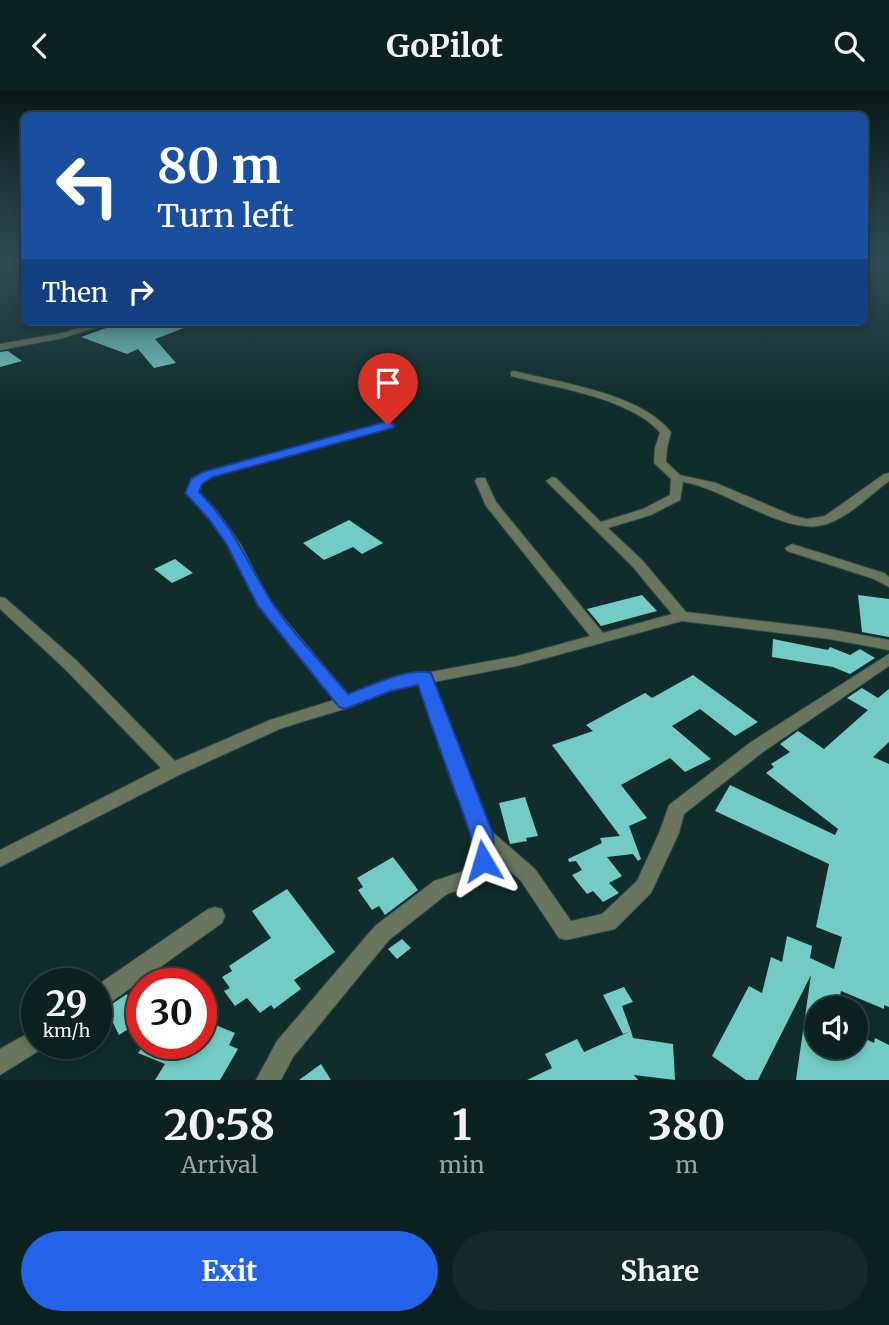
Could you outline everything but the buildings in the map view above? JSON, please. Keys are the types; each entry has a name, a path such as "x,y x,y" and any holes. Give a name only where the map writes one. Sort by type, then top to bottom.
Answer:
{"street":[{"path":"0,347 95,326"},
{"path":"0,342 5,345 15,344"},
{"path":"514,374 615,401 660,421 666,432 660,463 677,478 697,479 755,505 804,521 816,523 833,516 888,476"},
{"path":"345,703 263,602 234,545 214,515 192,493 196,481 208,475 388,425"},
{"path":"600,526 647,512 676,497 677,478"},
{"path":"481,481 490,503 600,639"},
{"path":"552,481 637,563 681,616"},
{"path":"792,548 879,576 889,583"},
{"path":"0,601 70,664 173,770"},
{"path":"0,859 173,770 276,724 345,703 387,686 517,661 681,616 829,634 889,645"},
{"path":"482,834 528,875 566,931 608,922 644,887 669,833 676,810 757,747 889,659"},
{"path":"268,1080 285,1049 382,933 441,887 468,879 483,861 482,834 460,781 425,678"},
{"path":"112,988 215,916"},
{"path":"0,1063 21,1049"}],"route":[{"path":"388,425 208,475 196,481 192,493 214,515 234,545 263,602 345,703 387,686 425,678 460,781 482,834 483,861"}]}
